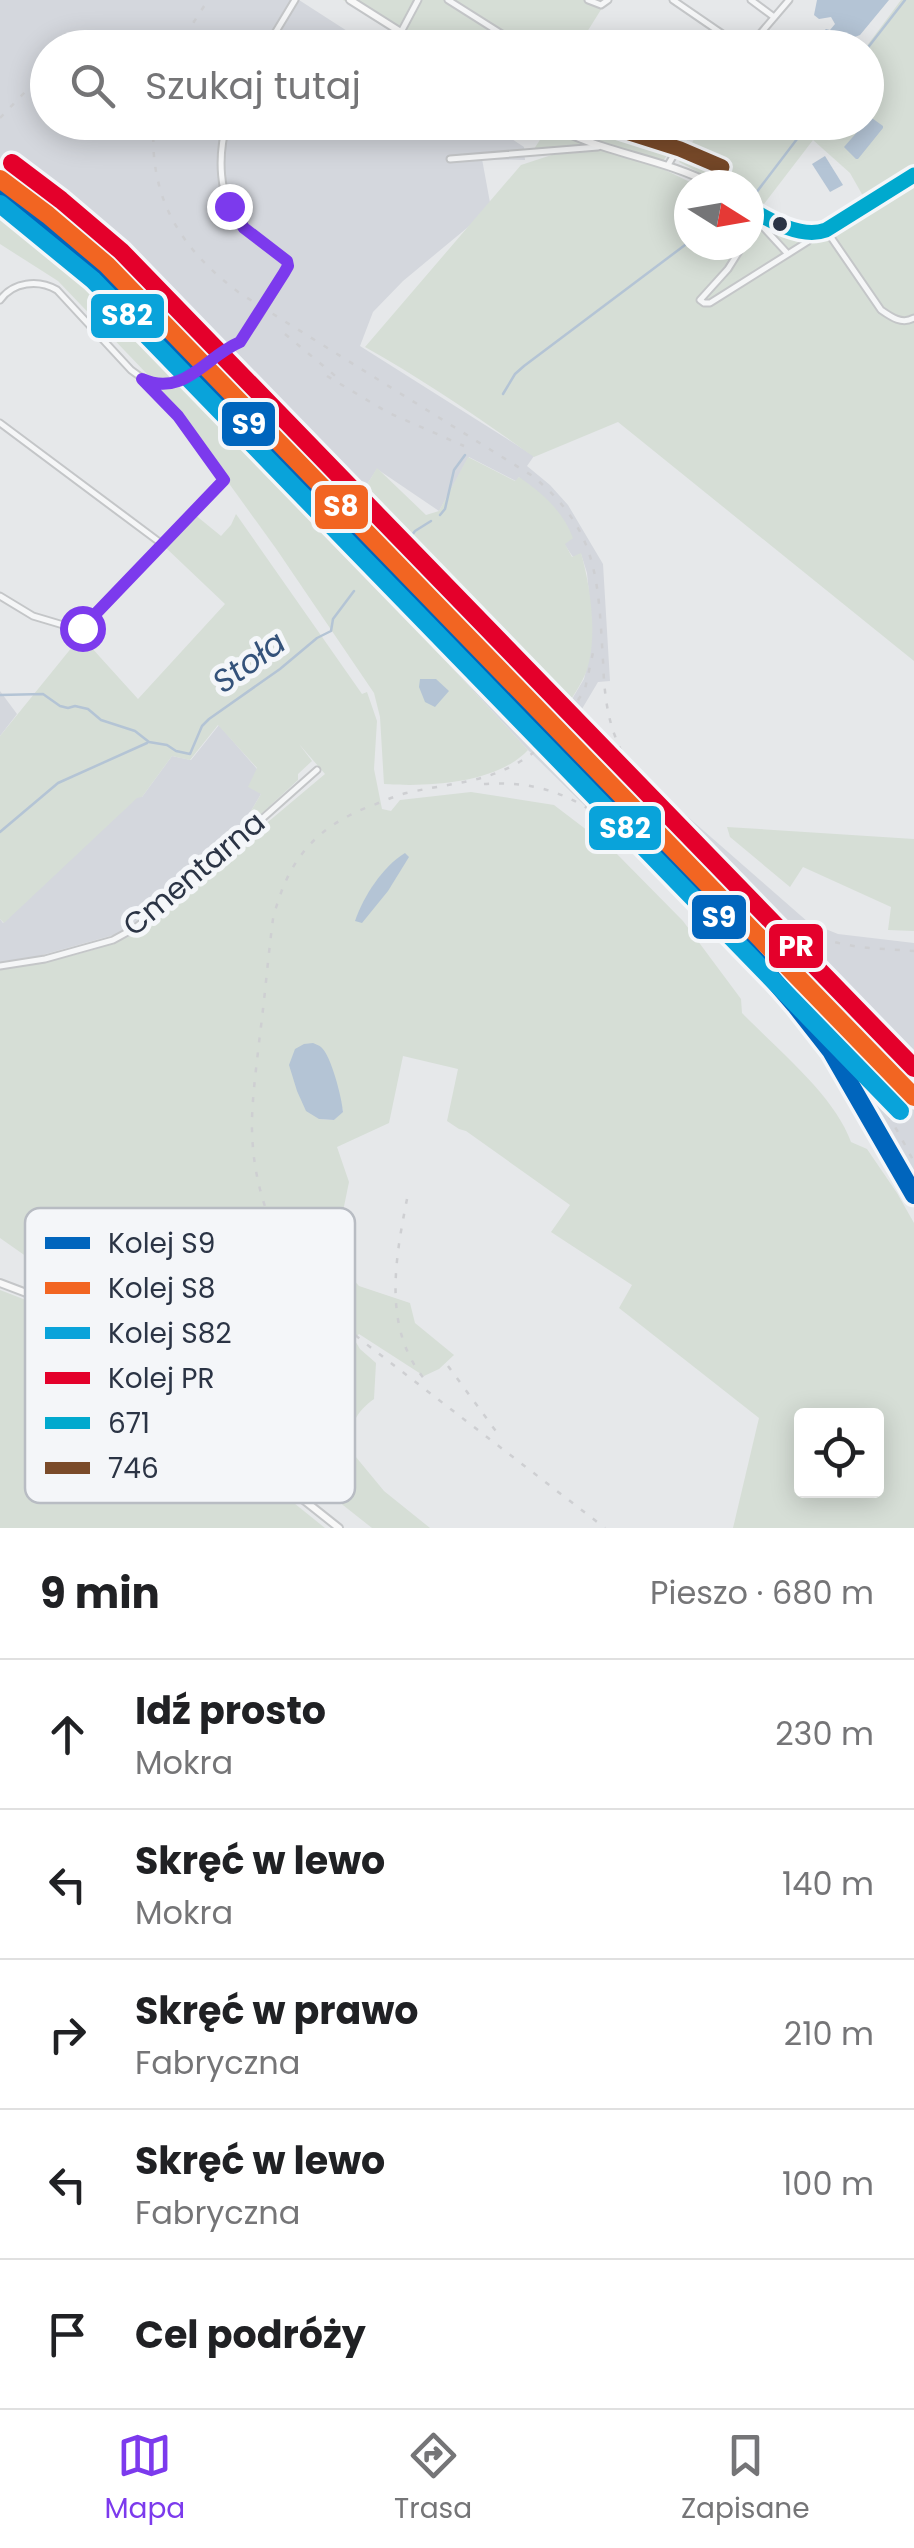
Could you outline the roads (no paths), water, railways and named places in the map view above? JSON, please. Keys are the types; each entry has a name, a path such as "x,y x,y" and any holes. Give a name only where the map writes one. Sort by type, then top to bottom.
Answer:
{"street":[{"path":"277,30 296,0"},
{"path":"350,0 398,30"},
{"path":"402,30 418,0"},
{"path":"448,0 496,30"},
{"path":"588,0 601,4 608,0"},
{"path":"673,0 718,30"},
{"path":"750,0 774,17"},
{"path":"762,30 788,0"},
{"path":"142,379 164,384 181,381 228,346 240,342 288,266 286,260 244,228 229,206 222,182 224,140"},
{"path":"585,140 680,170"},
{"path":"668,165 682,140"},
{"path":"450,160 600,146"},
{"path":"734,260 700,300 710,303 914,175"},
{"path":"764,218 814,235"},
{"path":"764,228 787,254"},
{"path":"826,230 881,310 893,318 914,318"},
{"path":"0,596 32,616 80,630 224,480 178,416 57,290 38,282 2,286"},
{"path":"0,300 10,288"},
{"path":"0,423 162,545"},
{"name":"Cmentarna","path":"0,966 63,954 113,940 136,928 317,770"},
{"path":"0,1283 25,1293"},
{"path":"307,1503 338,1528"}],"water":[{"path":"817,0 889,0 864,30 830,30 835,24 831,17 819,19 814,15"},
{"path":"850,140 873,140 858,159 844,147"},
{"path":"825,156 843,185 830,192 812,164"},
{"path":"420,679 436,679 449,691 435,707 425,702"},
{"path":"405,853 409,857 388,891 362,923 355,921 375,883"},
{"path":"313,1043 325,1052 338,1087 343,1112 334,1120 319,1119 306,1111 289,1065 295,1049"}],"waterway":[{"name":"Stoła","path":"882,30 905,0"},
{"name":"Stoła","path":"764,182 796,140"},
{"name":"Stoła","path":"503,394 524,366 674,253"},
{"name":"Stoła","path":"440,515 454,470 465,455"},
{"name":"Stoła","path":"407,542 415,531 431,521"},
{"name":"Stoła","path":"0,695 43,694 60,706 88,709 101,720 135,731 149,742 190,754 209,719 331,631 333,619 354,591"},
{"path":"0,832 58,783 147,743"}],"railway":[{"path":"189,30 208,0"},
{"path":"0,118 30,87"},
{"path":"154,140 157,175 173,220 201,259 220,277 241,294 531,475 570,516 591,558 609,718 623,755 647,790 722,866"},
{"path":"0,173 71,227 109,262 914,1090"},
{"path":"0,200 60,240 100,277 493,680 536,719"},
{"path":"285,334 339,379"},
{"path":"327,376 387,412 464,446"},
{"path":"570,713 585,689 594,648"},
{"path":"266,1208 253,1152 253,1097 273,919 295,864 317,837 349,816 405,793 498,772 546,742"},
{"path":"484,784 534,787 574,801 630,839 718,917"},
{"path":"710,862 788,922 823,939 852,946 914,951"},
{"path":"821,1015 871,1086 914,1162"},
{"path":"887,1083 914,1111"},
{"path":"407,1199 396,1270 398,1318 403,1340 427,1382"},
{"path":"355,1334 605,1528"},
{"path":"448,1366 501,1438"}],"rail line":[{"name":"PR","path":"12,163 121,251 914,1068"},
{"name":"S8","path":"0,179 107,265 914,1097"},
{"name":"S9","path":"0,193 45,223 102,273 667,857 831,1051 914,1195"},
{"name":"S82","path":"0,204 93,280 900,1111"}]}
